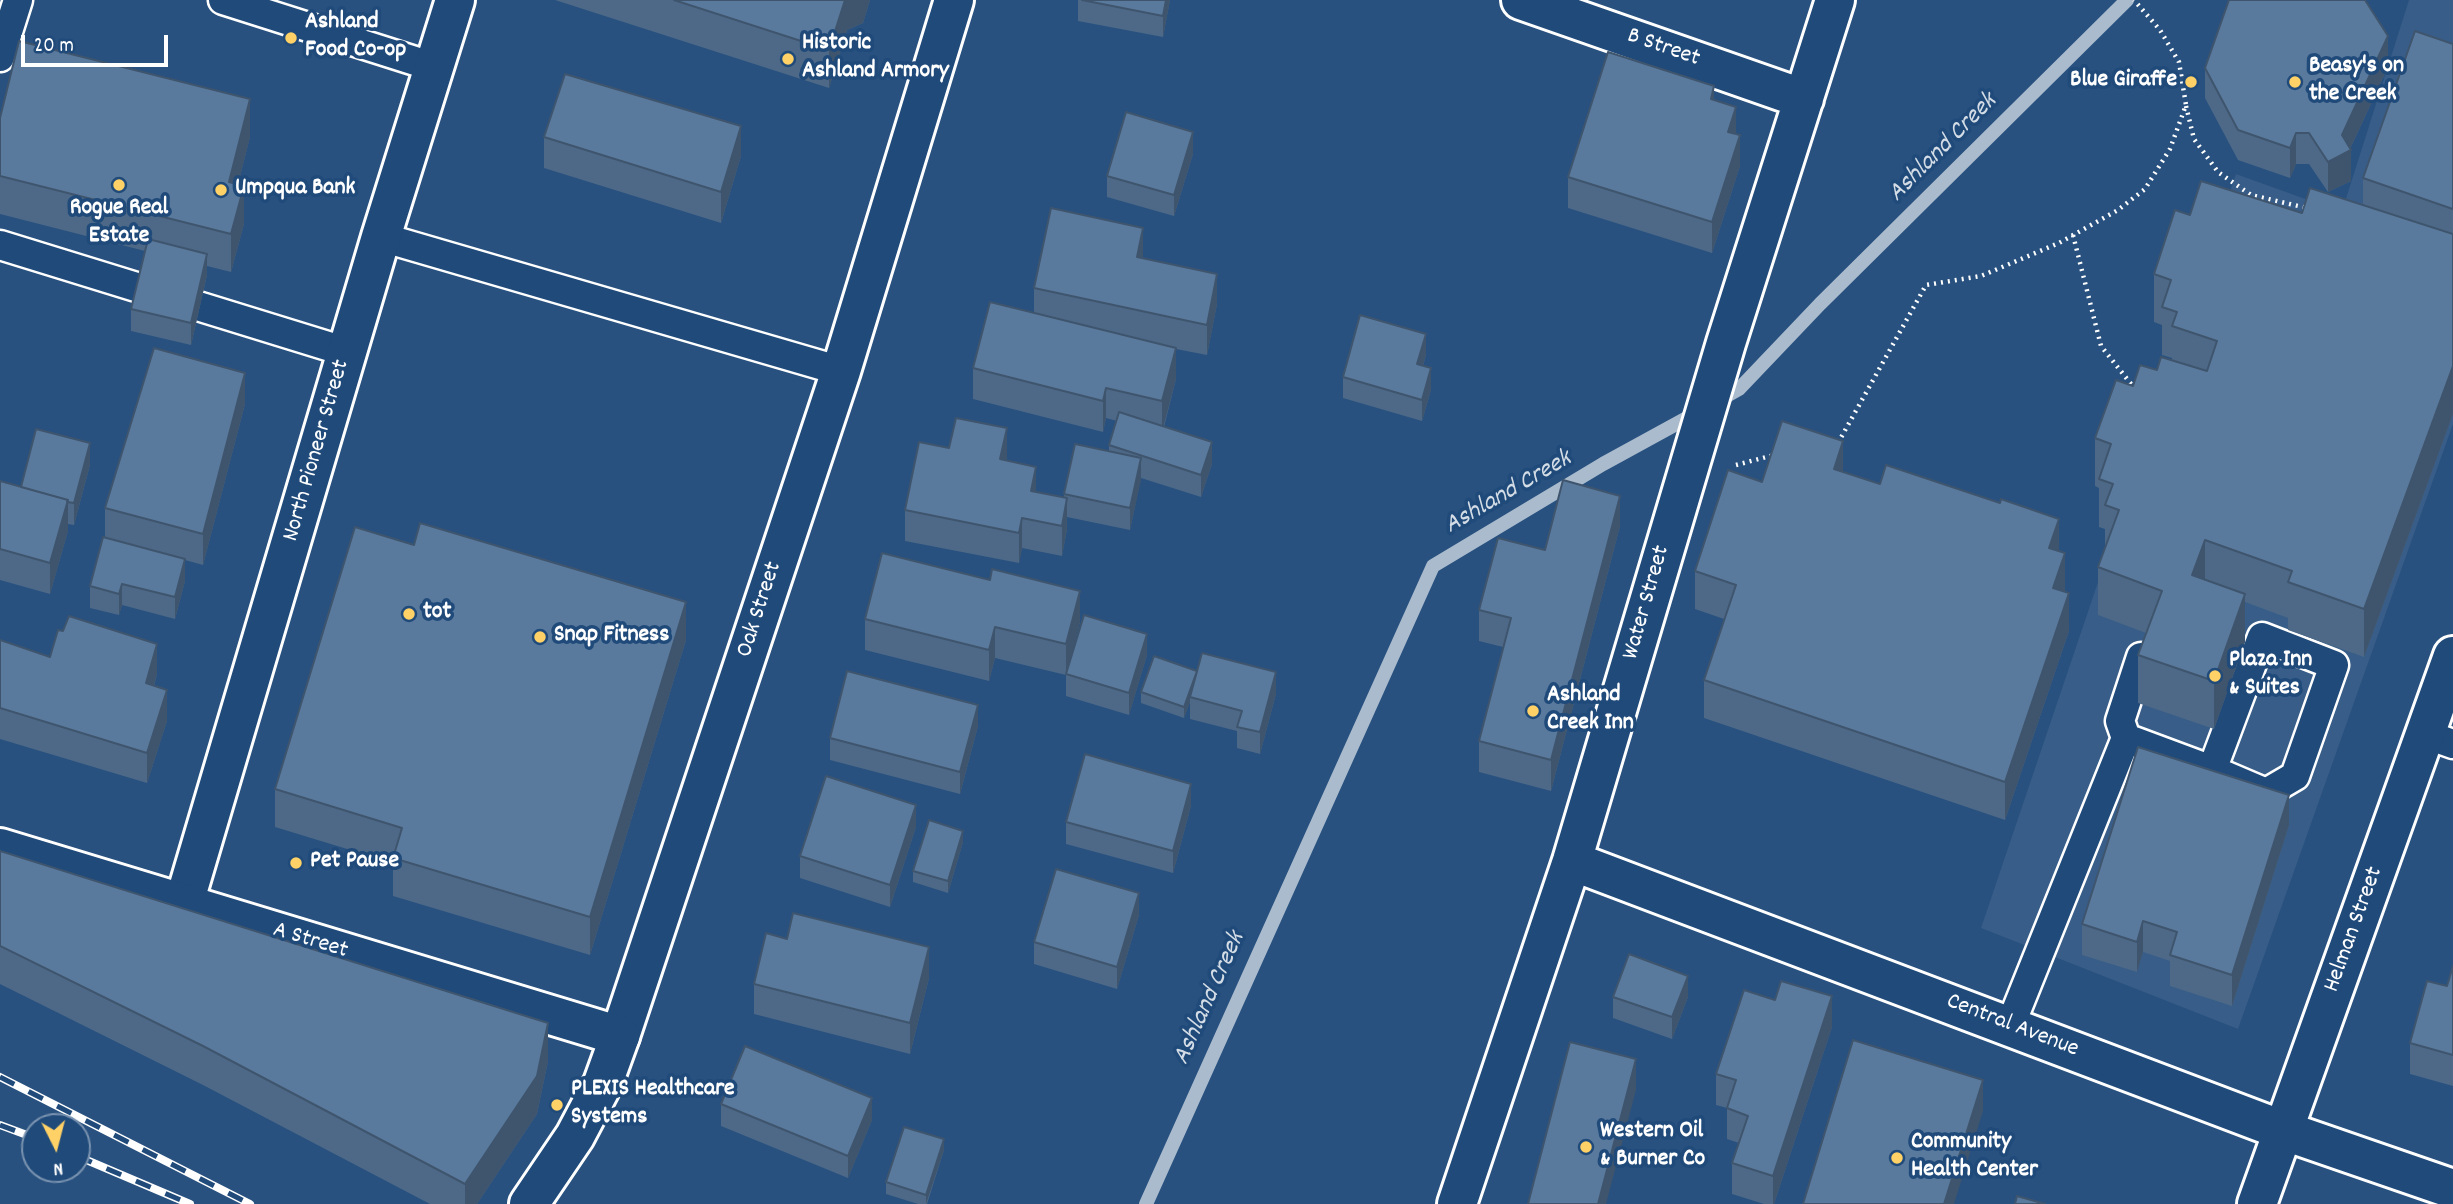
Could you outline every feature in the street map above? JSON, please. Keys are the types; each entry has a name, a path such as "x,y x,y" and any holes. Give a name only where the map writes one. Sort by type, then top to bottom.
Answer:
{"street":[{"name":"North Pioneer Street","path":"184,903 381,237 455,0"},
{"name":"Oak Street","path":"529,1204 575,1136 603,1083 620,1036 841,371 954,0"},
{"name":"B Street","path":"1521,0 1804,99"},
{"name":"Water Street","path":"1457,1204 1572,860 1676,505 1835,0"},
{"name":"Helman Street","path":"2257,1204 2283,1130 2439,739 2453,656"},
{"name":"A Street","path":"0,848 620,1036"},
{"name":"Central Avenue","path":"1572,860 2283,1130 2453,1189"}],"lane":[{"path":"0,57 18,0"},
{"path":"223,0 434,66"},
{"path":"381,237 841,371"},
{"path":"0,245 347,352"},
{"path":"2126,738 2212,769 2266,793 2295,776 2334,665 2262,636 2235,688 2212,769"},
{"path":"2010,1026 2126,738 2120,721 2141,657 2154,661"}],"path":[{"path":"2134,0 2160,30 2179,62 2194,139 2218,172 2251,195 2319,213"},
{"path":"1838,444 1926,285 1981,276 2073,235 2118,210 2145,189 2170,149 2186,105"},
{"path":"2073,235 2101,346 2135,389"},
{"path":"1723,468 1772,455 1783,455"}],"shaded area":[{"path":"2409,0 2453,0 2453,247 2343,208"},
{"name":"Plaza Inn & Suites","path":"2236,174 2453,252 2453,424 2238,1029 1981,928"}],"building":[{"path":"674,0 845,0 829,50"},
{"path":"1082,0 1166,0 1163,16"},
{"name":"Beasy's on the Creek","path":"2229,0 2365,0 2388,36 2342,135 2351,150 2328,162 2309,133 2296,133 2290,148 2238,130 2205,68"},
{"path":"2415,31 2453,44 2453,209 2363,178"},
{"name":"Rogue Real Estate","path":"19,41 250,99 229,182 244,186 231,234 0,176 0,118"},
{"path":"1608,52 1714,86 1711,99 1736,107 1728,132 1740,135 1712,222 1568,177"},
{"path":"565,74 741,126 721,192 544,137"},
{"path":"1126,112 1193,132 1174,195 1107,176"},
{"path":"2201,181 2302,213 2310,188 2453,234 2453,366 2364,609 2288,582 2292,571 2205,540 2192,575 2245,594 2214,681 2138,655 2162,591 2098,567 2119,510 2105,505 2113,484 2099,479 2111,444 2095,438 2116,380 2133,386 2140,365 2157,370 2161,357 2207,371 2217,341 2172,326 2177,312 2162,307 2171,280 2154,274 2175,210 2190,215"},
{"path":"1051,208 1143,228 1137,257 1217,274 1207,325 1034,288"},
{"path":"148,239 207,254 191,323 131,309"},
{"path":"990,302 1176,348 1162,401 1106,388 1103,401 973,368"},
{"path":"1360,315 1426,334 1417,364 1431,368 1422,400 1343,377"},
{"path":"154,348 245,373 203,534 105,508"},
{"path":"1119,412 1212,442 1201,475 1109,445"},
{"path":"956,418 1007,428 1000,459 1036,467 1031,491 1067,498 1062,526 1022,518 1019,533 905,510 919,442 949,448"},
{"path":"1782,421 1843,441 1834,469 1880,484 1886,465 2000,503 2001,499 2059,519 2049,548 2065,553 2053,588 2069,593 2005,782 1704,680 1736,585 1695,571 1728,470 1762,482"},
{"path":"36,429 90,443 74,503 21,487"},
{"path":"1075,444 1141,458 1130,508 1064,494"},
{"name":"Ashland Creek Inn","path":"1563,480 1620,496 1551,760 1479,741 1511,618 1479,610 1498,538 1545,550"},
{"path":"0,481 68,500 50,563 0,549"},
{"path":"420,523 686,602 590,917 393,858 402,828 275,789 355,527 414,545"},
{"path":"103,537 185,559 175,597 122,584 119,594 90,586"},
{"path":"882,553 990,580 992,569 1080,591 1066,644 995,627 989,650 865,619"},
{"path":"1084,615 1147,634 1129,693 1066,674"},
{"path":"69,616 157,644 146,683 167,690 147,753 0,708 0,640 50,657 58,630 63,631"},
{"path":"1202,653 1276,672 1260,732 1237,727 1242,711 1190,697"},
{"path":"1154,656 1197,671 1184,707 1141,692"},
{"path":"847,671 978,705 960,772 830,738"},
{"path":"2138,747 2289,795 2232,975 2170,955 2177,932 2143,921 2137,942 2082,924"},
{"path":"1085,754 1191,784 1173,851 1066,822"},
{"path":"826,776 916,805 890,885 800,856"},
{"path":"929,820 963,831 948,881 913,871"},
{"path":"0,851 548,1023 537,1076 465,1184 203,1046 0,946"},
{"path":"1056,869 1139,893 1117,967 1034,942"},
{"path":"793,913 929,947 910,1023 754,984 766,933 787,939"},
{"path":"1629,954 1688,976 1672,1017 1613,997"},
{"path":"2453,966 2453,1055 2410,1043 2427,981 2447,986"},
{"path":"1781,981 1832,996 1773,1176 1732,1163 1748,1116 1727,1108 1736,1080 1716,1074 1744,990 1775,1000"},
{"name":"Community Health Center","path":"1853,1040 1983,1080 1944,1204 1803,1204"},
{"name":"Western Oil & Burner Co","path":"1570,1042 1636,1059 1598,1204 1528,1204"},
{"path":"745,1046 872,1098 848,1156 721,1104"},
{"path":"904,1127 944,1139 926,1195 886,1182"},
{"path":"2017,1196 2045,1204 2015,1204"}],"waterway":[{"name":"Ashland Creek","path":"1716,402 1739,389 1820,304 2127,0"},
{"name":"Ashland Creek","path":"1146,1204 1433,566 1603,464 1698,412"}],"railway":[{"path":"0,1077 250,1204"},
{"path":"0,1125 21,1133"},
{"path":"91,1162 190,1204"}],"place":[{"name":"Ashland Food Co-op","path":"291,38"},
{"name":"Historic Ashland Armory","path":"788,59"},
{"name":"Blue Giraffe","path":"2191,82"},
{"name":"Beasy's on the Creek","path":"2295,82"},
{"name":"Rogue Real Estate","path":"119,185"},
{"name":"Umpqua Bank","path":"221,190"},
{"name":"tot","path":"409,614"},
{"name":"Snap Fitness","path":"540,637"},
{"name":"Plaza Inn & Suites","path":"2215,676"},
{"name":"Ashland Creek Inn","path":"1533,711"},
{"name":"Pet Pause","path":"296,863"},
{"name":"PLEXIS Healthcare Systems","path":"557,1105"},
{"name":"Western Oil & Burner Co","path":"1586,1147"},
{"name":"Community Health Center","path":"1897,1158"}]}
